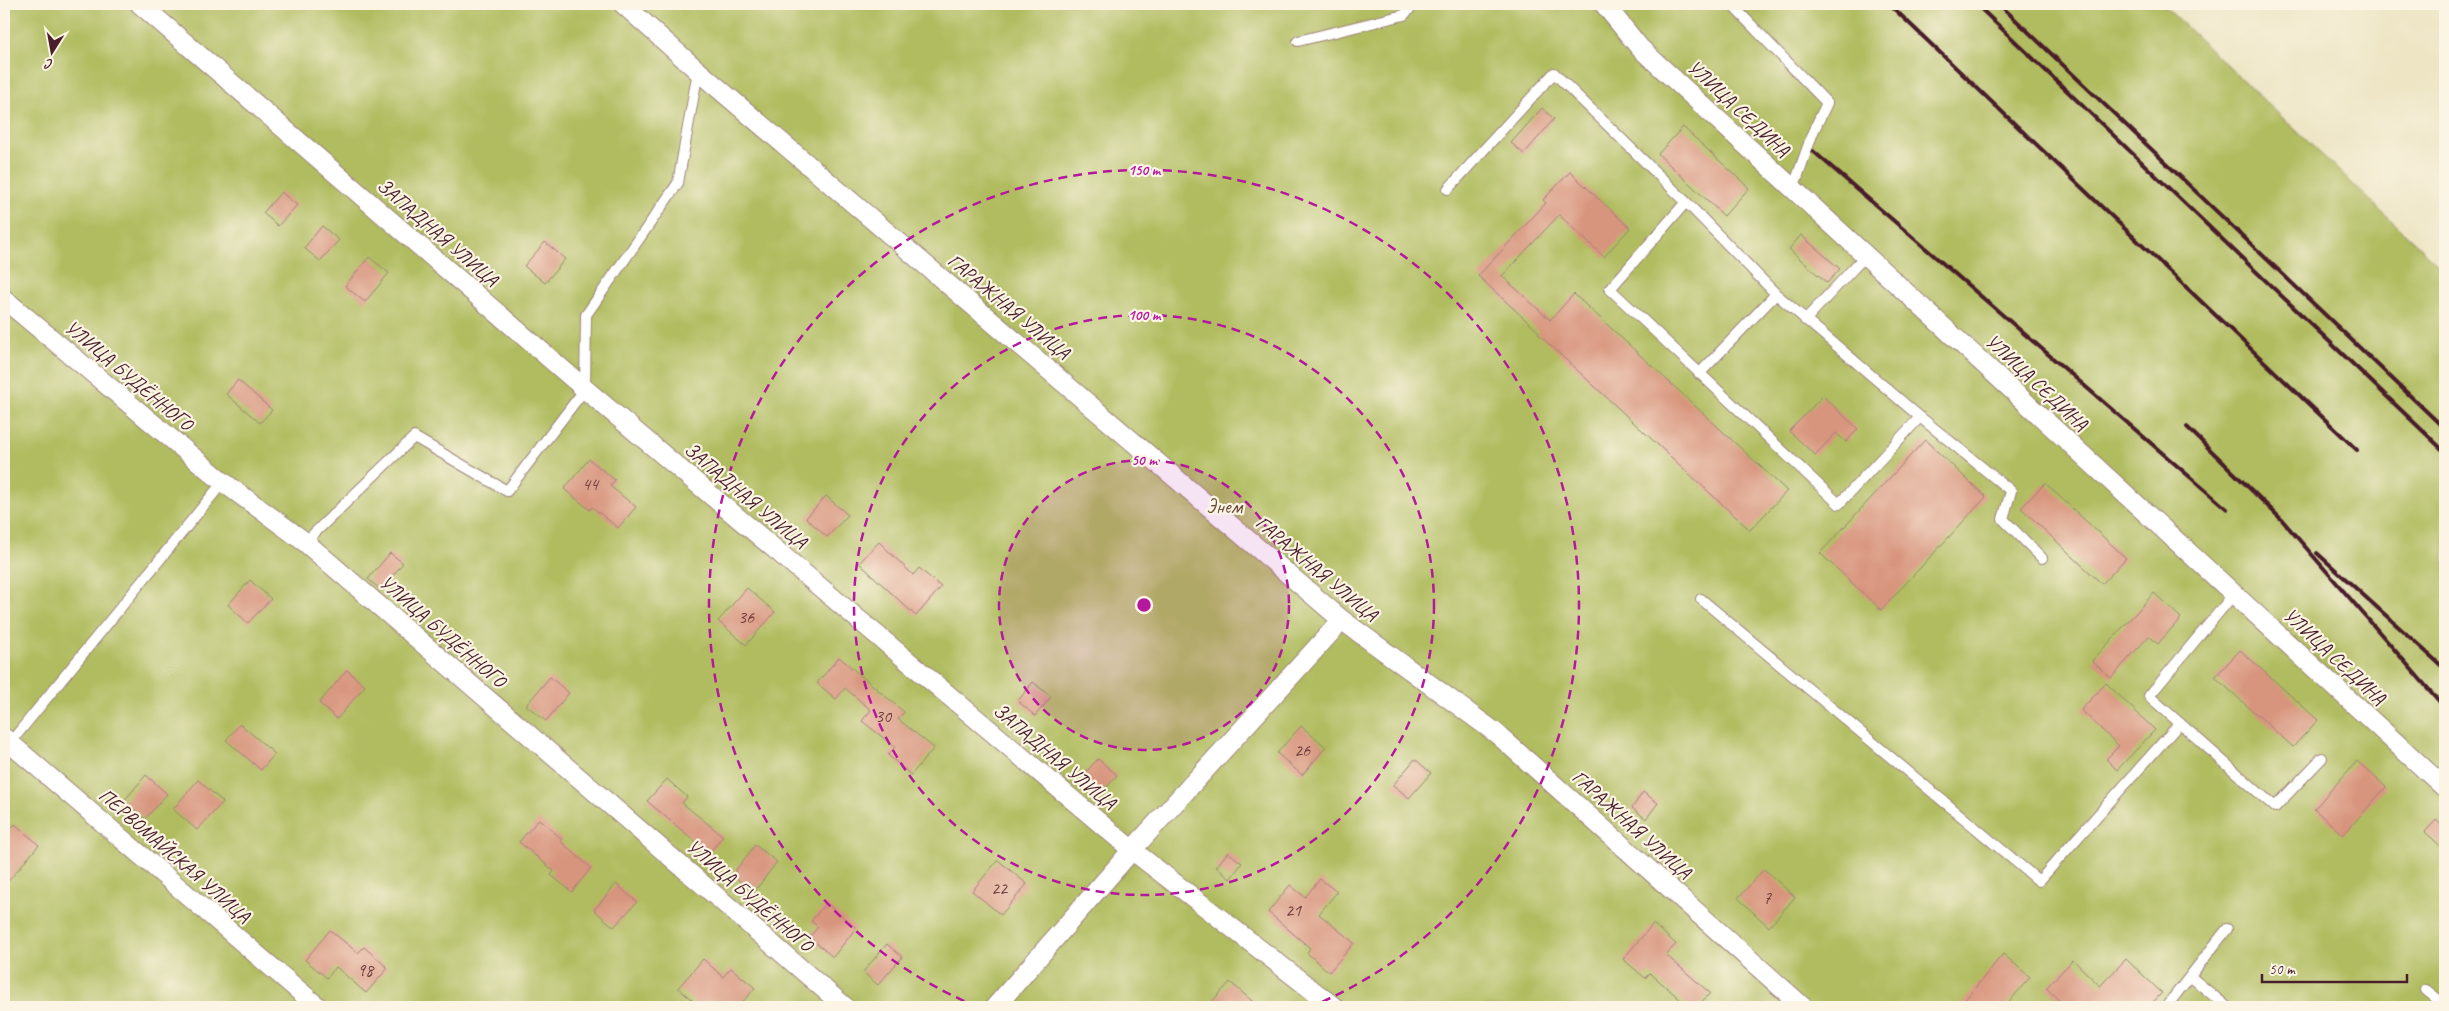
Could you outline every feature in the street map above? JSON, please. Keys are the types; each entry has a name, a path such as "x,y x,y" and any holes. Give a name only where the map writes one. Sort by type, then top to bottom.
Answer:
{"street":[{"name":"ЗАПАДНАЯ УЛИЦА","path":"140,4 585,389 1132,850 1334,1007"},
{"name":"ГАРАЖНАЯ УЛИЦА","path":"623,4 698,71 1342,620 1496,733 1803,1007"},
{"name":"УЛИЦА СЕДИНА","path":"1604,4 1640,48 2445,788"},
{"name":"УЛИЦА БУДЁННОГО","path":"4,299 223,482 305,542 845,1007"},
{"path":"995,1007 1132,850 1342,620"},
{"name":"ПЕРВОМАЙСКАЯ УЛИЦА","path":"7,740 318,1007"}],"lane":[{"path":"1298,41 1404,15 1414,4"},
{"path":"1731,4 1827,103 1813,132 1793,189"},
{"path":"305,542 414,436 507,491 585,389 586,315 678,183 698,71"},
{"path":"1448,189 1554,73 1686,202 1776,294 1920,417 2011,491 2003,519 2042,558"},
{"path":"1686,202 1610,289 1839,504 1920,417"},
{"path":"1805,320 1866,255"},
{"path":"1699,374 1776,294"},
{"path":"7,740 223,482"},
{"path":"2234,594 2149,696 2275,807 2322,758"},
{"path":"1701,599 2039,881 2180,723"},
{"path":"2166,1007 2191,977 2226,929"},
{"path":"2191,977 2227,1007"},
{"path":"2426,990 2445,1005"}],"green space":[{"name":"Энем","path":"4,4 2162,4 2445,271 2445,1007 4,1007"}],"building":[{"path":"1542,108 1554,119 1524,154 1511,143"},
{"path":"1683,127 1749,188 1724,216 1658,154"},
{"path":"1570,172 1630,228 1604,257 1559,215 1502,276 1550,320 1574,294 1787,491 1750,530 1478,276 1546,203 1543,200"},
{"path":"281,192 297,205 278,226 263,213"},
{"path":"322,226 339,240 320,261 304,248"},
{"path":"1801,235 1840,269 1827,283 1789,249"},
{"path":"545,242 565,259 545,283 524,266"},
{"path":"369,257 389,273 365,302 345,286"},
{"path":"238,380 272,410 260,423 226,394"},
{"path":"1823,396 1858,429 1846,442 1836,433 1815,455 1789,431"},
{"path":"1925,440 1986,497 1881,610 1820,553"},
{"path":"589,459 615,480 610,486 636,507 618,528 592,507 590,510 564,489"},
{"path":"2045,483 2126,558 2102,584 2021,508"},
{"path":"826,496 848,515 827,537 806,518"},
{"path":"879,542 913,575 919,568 941,587 916,616 859,563"},
{"path":"390,553 403,563 381,590 368,579"},
{"path":"250,580 271,599 248,623 228,605"},
{"path":"747,588 775,612 746,645 718,621"},
{"path":"2154,593 2181,618 2158,644 2149,636 2111,678 2092,661"},
{"path":"2240,650 2318,720 2293,747 2215,677"},
{"path":"839,657 904,712 898,719 934,748 911,775 888,755 895,747 862,721 871,710 845,688 836,699 817,683"},
{"path":"347,670 365,686 337,719 319,703"},
{"path":"550,677 569,693 546,721 526,705"},
{"path":"1033,682 1051,697 1035,716 1018,701"},
{"path":"2106,683 2155,730 2117,770 2106,759 2119,746 2081,710"},
{"path":"240,724 275,754 261,770 226,740"},
{"path":"1301,726 1326,747 1302,775 1277,753"},
{"path":"1098,759 1117,775 1102,793 1082,776"},
{"path":"1415,759 1431,773 1409,798 1393,785"},
{"path":"2357,761 2386,787 2343,835 2314,809"},
{"path":"146,775 167,794 145,819 124,801"},
{"path":"667,779 687,797 682,803 723,836 709,853 647,801"},
{"path":"198,780 223,802 197,830 173,809"},
{"path":"1643,792 1658,803 1646,819 1632,808"},
{"path":"539,819 562,839 560,841 591,868 572,892 551,875 554,871 519,842"},
{"path":"2436,820 2445,828 2445,850 2425,832"},
{"path":"15,824 39,845 4,886 4,837"},
{"path":"755,845 777,862 754,892 732,875"},
{"path":"1228,852 1242,863 1230,879 1216,867"},
{"path":"998,860 1027,884 1001,915 972,891"},
{"path":"1764,869 1795,897 1769,927 1738,898"},
{"path":"1320,879 1337,892 1319,914 1354,943 1329,972 1307,953 1310,948 1268,912 1290,885 1305,897"},
{"path":"616,884 637,902 614,927 594,910"},
{"path":"826,903 856,928 833,957 809,937 818,927 811,921"},
{"path":"1653,924 1676,944 1666,955 1710,993 1697,1007 1689,1007 1650,973 1645,978 1623,959"},
{"path":"330,930 358,953 364,947 388,968 366,993 336,967 327,978 305,960"},
{"path":"887,944 902,957 878,985 863,972"},
{"path":"2003,954 2030,977 2005,1007 1959,1007"},
{"path":"703,959 723,977 731,968 755,988 738,1007 700,1007 678,988"},
{"path":"2126,959 2162,993 2148,1007 2066,1007 2046,988 2073,960 2100,986"},
{"path":"1230,982 1259,1007 1207,1007"}],"railway":[{"path":"1889,4 2357,450"},
{"path":"1976,4 2445,452"},
{"path":"1999,4 2445,429"},
{"path":"1813,151 2227,509"},
{"path":"2187,427 2282,520 2445,708"},
{"path":"2317,553 2445,669"}]}
